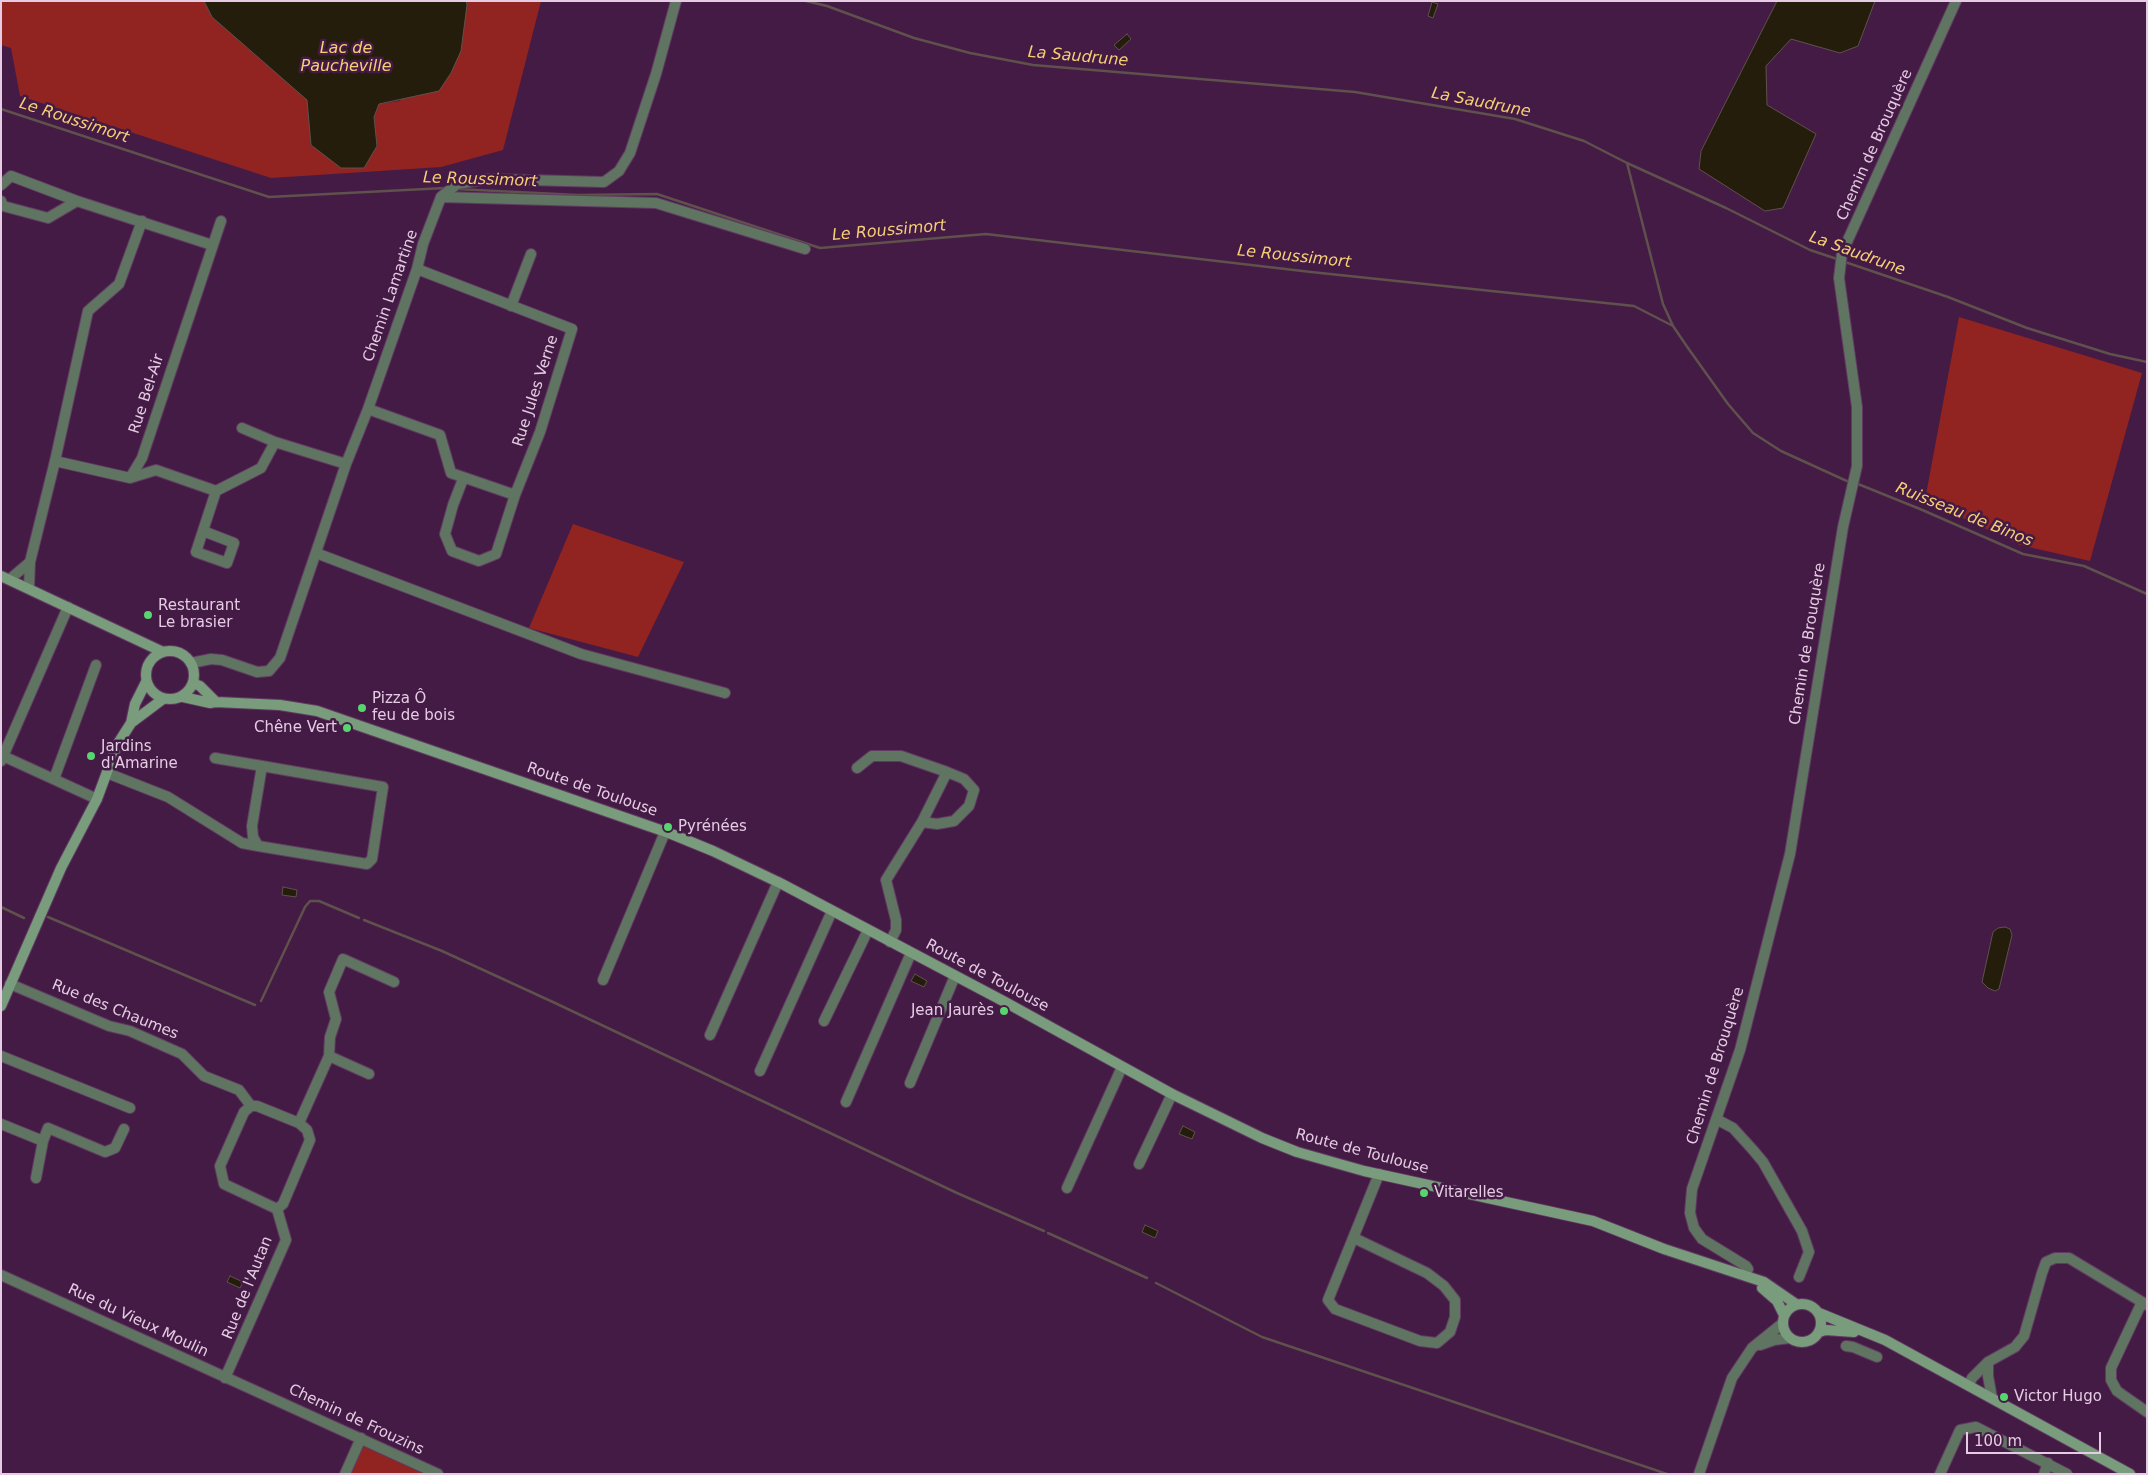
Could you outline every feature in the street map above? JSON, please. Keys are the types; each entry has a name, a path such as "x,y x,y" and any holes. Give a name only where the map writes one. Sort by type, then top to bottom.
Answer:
{"main road":[{"path":"6,577 163,652 174,651 182,654 191,663 195,675 193,684 183,696 171,700 163,699 150,689 146,682"},
{"path":"129,636 144,653 149,663"},
{"path":"1,1006 61,868 98,799 117,745 131,723 135,704 146,682 146,671 149,663 163,652"},
{"path":"193,684 200,686 216,702"},
{"name":"Route de Toulouse","path":"183,696 210,703 280,705 317,711 666,832 713,851 778,882 1172,1094 1262,1138 1297,1152 1379,1174 1592,1221 1764,1282 1796,1304"},
{"path":"131,723 163,699"},
{"name":"Route de Toulouse","path":"1745,1276 1771,1294 1782,1308 1784,1319"},
{"path":"1819,1313 1821,1320 1818,1332 1811,1340 1806,1342 1795,1341 1790,1338 1784,1329 1784,1319 1796,1304 1801,1303 1811,1306 1819,1313 1885,1340 2130,1474"},
{"path":"1818,1332 1826,1330 1869,1334"}],"street":[{"name":"Chemin Lamartine","path":"191,663 217,659 257,672 269,671 280,658 346,464 368,410 441,198 457,184 489,179 604,182 619,171 630,153 653,84 676,1"},
{"name":"Chemin de Brouquère","path":"1745,1276 1748,1269 1746,1266 1702,1240 1694,1228 1690,1214 1692,1189 1740,1050 1790,854 1843,527 1857,466 1857,407 1839,278 1842,253 1956,1"},
{"path":"1,185 11,176 77,201 212,244"},
{"path":"441,198 656,203 805,249"},
{"path":"1,201 3,206 48,218 77,201"},
{"path":"29,587 30,562 55,461 88,311 119,284 142,221"},
{"name":"Rue Bel-Air","path":"130,478 142,458 220,221"},
{"path":"511,306 531,254"},
{"name":"Rue Jules Verne","path":"417,269 572,329 540,432 515,495"},
{"path":"368,410 440,435 451,473 515,495 496,554 479,561 452,551 445,534 453,505 464,479"},
{"path":"242,428 275,442 346,464"},
{"path":"203,531 216,491 261,468 275,442"},
{"path":"55,461 130,478 156,470 216,491"},
{"path":"316,553 581,654 725,693"},
{"path":"6,577 30,562"},
{"path":"68,607 2,758 98,799"},
{"path":"54,779 96,665"},
{"path":"857,768 872,756 901,756 964,779 974,790 968,806 954,821 937,824 922,822"},
{"path":"107,773 168,797 242,843 367,864 372,859 383,787 215,758"},
{"path":"258,846 253,837 252,826 262,766"},
{"path":"890,942 896,930 896,920 886,880 922,822 947,772"},
{"path":"232,837 247,833 252,826"},
{"path":"603,980 666,832"},
{"path":"710,1035 778,882"},
{"path":"760,1071 832,910"},
{"path":"824,1021 868,930"},
{"path":"846,1102 911,952"},
{"path":"298,1122 329,1056 330,1037 336,1019 329,992 343,959 394,982"},
{"path":"910,1083 955,976"},
{"name":"Rue des Chaumes","path":"10,984 109,1026 130,1031 182,1054 204,1076 238,1090 251,1106"},
{"path":"1,1056 130,1108"},
{"path":"329,1056 369,1074"},
{"path":"1067,1188 1122,1067"},
{"path":"1139,1164 1172,1094"},
{"path":"251,1106 257,1106 298,1122 307,1130 310,1140 283,1204 277,1208 224,1184 220,1166 244,1112 251,1106"},
{"path":"1716,1119 1733,1128 1753,1150 1767,1170 1802,1231 1808,1252 1800,1277"},
{"path":"1,1124 43,1141"},
{"path":"36,1178 43,1141 48,1128 105,1152 115,1148 124,1129"},
{"path":"1354,1238 1427,1273 1444,1286 1455,1300 1456,1317 1450,1332 1437,1343 1420,1341 1335,1309 1328,1300 1379,1174"},
{"name":"Rue de l'Autan","path":"225,1378 286,1240 277,1208"},
{"path":"1969,1385 1972,1378 1988,1362 2015,1348 2024,1336 2046,1262 2055,1258 2069,1258 2144,1304 2111,1368 2111,1380 2118,1391 2147,1412"},
{"name":"Rue du Vieux Moulin","path":"1,1275 225,1378 262,1393"},
{"path":"1698,1474 1732,1378 1752,1348 1784,1319"},
{"path":"1752,1348 1766,1342 1790,1338"},
{"path":"1846,1346 1877,1357"},
{"path":"1988,1362 1988,1376 1992,1398"},
{"name":"Chemin de Frouzins","path":"262,1393 438,1474"},
{"path":"1940,1474 1960,1430 1976,1427 2067,1474"},
{"path":"345,1474 362,1438"},
{"path":"2044,1474 2048,1463"}],"shaded area":[{"path":"1,1 204,1 212,17 308,100 311,145 341,168 364,168 377,146 374,117 379,104 400,101 467,5 466,1 541,1 503,150 441,167 271,178 20,96 11,48 1,45"},
{"path":"1959,317 2142,373 2090,561 2020,545 1925,500"},
{"path":"573,524 684,562 638,657 529,628"},
{"path":"363,1446 425,1474 351,1474"}],"water":[{"name":"Lac de Paucheville","path":"204,1 466,1 467,5 461,51 451,73 439,91 379,104 374,117 377,146 364,168 341,168 311,145 307,100 212,17"},
{"path":"1777,1 1875,1 1858,46 1840,53 1791,39 1766,66 1767,105 1816,134 1783,208 1765,211 1699,169 1701,151"},
{"path":"1432,2 1438,4 1433,18 1428,16"},
{"path":"1127,34 1131,39 1119,50 1114,45"},
{"path":"283,887 297,890 296,897 282,895"},
{"path":"2005,927 2010,929 2012,935 1999,989 1995,991 1988,988 1982,982 1993,932 1998,928"},
{"path":"915,974 927,981 924,987 911,981"},
{"path":"1183,1126 1195,1132 1192,1139 1179,1134"},
{"path":"1145,1225 1158,1231 1155,1238 1142,1232"},
{"path":"230,1276 243,1282 240,1288 227,1282"}],"waterway":[{"name":"La Saudrune","path":"806,1 827,6 914,38 970,53 1033,65 1355,92 1515,119 1584,141 1810,250 1840,260"},
{"name":"Le Roussimort","path":"1,109 269,197 445,188"},
{"name":"Ruisseau de Binos","path":"1627,163 1663,304 1673,326 1688,348 1728,404 1753,433 1781,451 1849,482"},
{"name":"Le Roussimort","path":"456,189 578,195 657,194 820,248 986,234 1311,272 1634,306 1673,326"},
{"name":"La Saudrune","path":"1845,262 1948,297 2027,328 2110,354 2147,362"},
{"name":"Ruisseau de Binos","path":"1858,484 2023,554 2084,566 2147,594"},
{"path":"261,1001 305,907 310,901 319,901 359,918"},
{"path":"1,907 24,918"},
{"path":"48,917 255,1005"},
{"path":"364,920 442,951 957,1193 1044,1231"},
{"path":"1048,1233 1147,1278"},
{"path":"1156,1283 1262,1337 1667,1474"}],"place":[{"name":"Restaurant Le brasier","path":"148,615"},
{"name":"Pizza Ô feu de bois","path":"362,708"},
{"name":"Chêne Vert","path":"347,728"},
{"name":"Jardins d'Amarine","path":"91,756"},
{"name":"Pyrénées","path":"668,827"},
{"name":"Jean Jaurès","path":"1004,1011"},
{"name":"Vitarelles","path":"1424,1193"},
{"name":"Victor Hugo","path":"2004,1397"}]}
